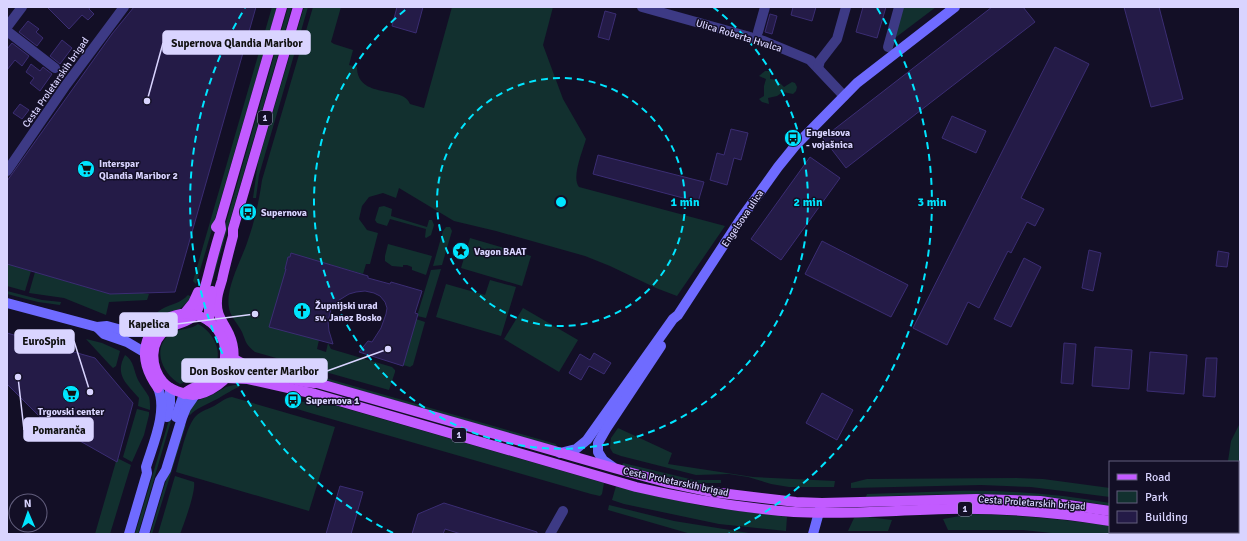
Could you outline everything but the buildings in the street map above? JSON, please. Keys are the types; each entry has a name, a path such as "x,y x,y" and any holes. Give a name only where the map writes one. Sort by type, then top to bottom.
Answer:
{"main road":[{"name":"1","path":"190,314 203,294 221,229 220,221 282,7"},
{"name":"1","path":"231,354 229,334 214,319 217,309 217,298 233,236 233,229 298,7"},
{"path":"158,388 146,365 144,352 151,332 163,320 177,314 190,314 214,319"},
{"path":"190,314 185,322 175,324 160,335 153,351 153,360 160,377 170,388 184,394 195,395 211,390 222,383 233,366 231,354"},
{"path":"144,352 153,360"},
{"path":"184,394 188,389 205,384 218,375 231,354"},
{"name":"Cesta Proletarskih brigad","path":"231,354 242,363 280,375 308,383 317,383 665,482 712,492 789,501 821,508 1003,510 1060,514 1109,521"},
{"name":"Cesta Proletarskih brigad","path":"226,378 248,379 315,394 451,432 588,474 664,493 738,506 794,512 821,508 976,499 1040,501 1109,511"}],"street":[{"path":"7,27 22,7"},
{"name":"Cesta Proletarskih brigad","path":"7,172 66,85 124,7"},
{"name":"Ulica Roberta Hvalca","path":"642,7 764,41 810,60 844,96"},
{"path":"758,32 764,7"},
{"path":"818,68 820,62 838,39 846,7"},
{"path":"888,47 899,7"},
{"name":"Engelsova ulica","path":"560,453 576,449 587,440 673,319 678,315 740,220 795,146 844,96 866,76 955,7"},
{"path":"7,31 55,68"},
{"path":"7,303 96,327 107,326 129,332 151,332"},
{"path":"614,468 603,460 598,452 598,443 672,328 678,315"},
{"path":"96,327 104,334 127,342 144,352"},
{"path":"129,534 147,473 146,467 162,411 162,396 158,388"},
{"path":"147,473 151,470 168,413 170,388"},
{"path":"160,480 160,470 184,394"},
{"path":"144,534 160,480 166,470 186,408 195,395"},
{"path":"813,534 821,508"},
{"path":"550,534 563,511"}],"green space":[{"path":"272,7 277,7 196,284 193,281"},
{"path":"288,7 292,7 210,289 221,240"},
{"path":"304,7 308,7 259,175 256,198 253,198 258,162"},
{"path":"313,7 341,7 331,42 353,50 349,65 357,67 359,77 364,84 381,91 399,95 406,98 410,104 424,108 452,7 553,7 543,45 563,99 586,139 580,157 576,177 579,187 725,226 677,296 585,256 454,221 399,188 396,198 383,193 369,197 362,206 359,219 367,230 378,233 370,264 366,264 363,274 291,254 290,257 288,257 285,269 319,340 317,349 326,352 328,343 331,349 392,367 395,372 389,390 255,352 247,343 231,314 228,300 229,292 253,225 262,180"},
{"path":"901,7 936,7 891,41"},
{"path":"765,71 770,71 770,79 776,80 784,87 792,82 795,83 797,87 796,91 793,94 783,92 777,96 768,98 769,104 762,102 759,99 764,96 766,79 759,76"},
{"path":"384,206 392,209 391,216 427,227 429,220 432,220 434,225 431,235 426,238 426,229 390,219 387,226 377,223 375,220 379,207"},
{"path":"446,227 450,227 452,231 442,265 433,266 443,231"},
{"path":"470,238 531,256 522,286 461,268"},
{"path":"388,244 432,256 426,275 412,270 412,267 407,265 403,265 403,267 392,266 385,261"},
{"path":"7,264 31,271 25,291 7,286"},
{"path":"441,269 426,318 417,316 431,270"},
{"path":"35,272 110,294 149,294 147,300 109,302 106,315 64,298 29,293"},
{"path":"490,280 516,287 501,336 436,317 446,284 485,295"},
{"path":"7,291 42,300 61,302 60,305 38,302 7,294"},
{"path":"188,295 192,297 180,309 167,313 147,327 137,328 138,325 162,309 179,302"},
{"path":"523,308 578,340 559,372 504,339"},
{"path":"416,319 425,322 413,365 410,367 403,365"},
{"path":"198,324 209,333 214,340 217,346 217,360 214,367 207,375 191,379 180,384 173,379 163,366 160,351 162,344 167,337 174,332"},
{"path":"86,339 102,343 120,351 116,366 113,368"},
{"path":"125,355 130,360 138,380 149,397 150,410 138,406 139,398 123,379 121,368"},
{"path":"259,359 556,444 557,447 258,361"},
{"path":"240,385 239,387 198,409 190,415 187,414 195,402 226,387"},
{"path":"232,397 335,427 309,511 176,472 186,434 192,421 202,412"},
{"path":"296,401 337,406 604,483 602,494 600,496 591,494 307,412 294,408"},
{"path":"137,409 149,412 149,415 144,435 132,462 123,457"},
{"path":"169,420 171,421 138,534 135,534"},
{"path":"1240,423 1240,498 1239,461 1228,461 1231,441"},
{"path":"183,424 186,425 152,534 150,534"},
{"path":"618,428 672,453 668,464 753,477 835,481 834,487 789,487 729,474 696,475 621,456 613,453 610,448 611,438"},
{"path":"117,458 131,465 110,534 95,534"},
{"path":"623,463 694,480 721,480 721,483 693,483 622,466"},
{"path":"175,476 194,482 189,508 180,534 158,534"},
{"path":"867,479 1043,479 1109,488 1109,497 1031,487 981,485 851,488 851,483"},
{"path":"616,486 650,495 708,507 787,517 786,531 719,524 624,504 612,500"},
{"path":"995,491 1072,497 1109,503 1109,506 1065,499 1015,495 941,494 866,497 867,494"},
{"path":"609,505 674,521 755,534 691,534 608,510"},
{"path":"971,514 1024,516 1109,526 1109,533 1146,534 1061,534 1023,530 948,530 943,519"},
{"path":"868,517 892,520 888,531 848,531 854,518"}],"place":[{"name":"Supernova Qlandia Maribor","path":"147,101"},
{"name":"Engelsova - vojašnica","path":"793,138"},
{"name":"Interspar Qlandia Maribor 2","path":"86,169"},
{"name":"Supernova","path":"248,212"},
{"name":"Vagon BAAT","path":"461,251"},
{"name":"Župnijski urad sv. Janez Bosko","path":"302,311"},
{"name":"Kapelica","path":"255,314"},
{"name":"Don Boskov center Maribor","path":"388,349"},
{"name":"Pomaranča","path":"18,377"},
{"name":"EuroSpin","path":"90,392"},
{"name":"Trgovski center","path":"71,394"},
{"name":"Supernova 1","path":"293,400"}]}
